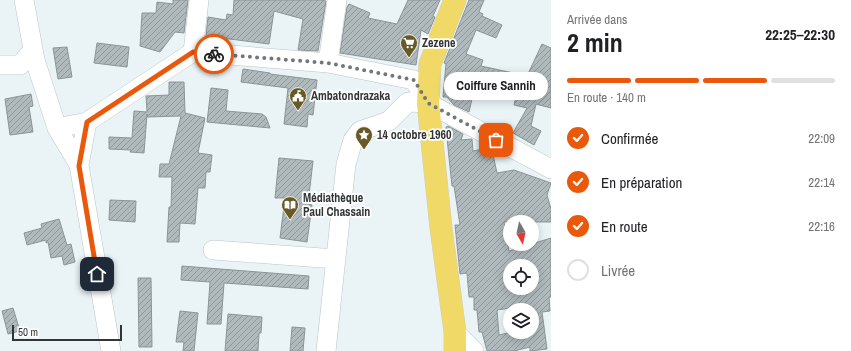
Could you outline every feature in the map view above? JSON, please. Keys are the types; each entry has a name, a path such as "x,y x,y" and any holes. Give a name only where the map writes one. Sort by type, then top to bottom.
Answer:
{"main road":[{"path":"455,0 430,64 428,103 455,341"}],"street":[{"path":"24,0 35,60 57,128 79,166"},
{"path":"193,52 199,0"},
{"path":"328,63 338,0"},
{"path":"0,65 20,65 33,50"},
{"path":"57,128 87,122 193,52 328,63 414,80 428,103"},
{"path":"326,351 346,164 353,140 360,131 389,121 408,102 428,103 551,169"},
{"path":"87,122 79,166 111,351"},
{"path":"213,250 336,259"},
{"path":"455,341 474,351"}],"building":[{"path":"173,0 188,0 184,33 175,32 160,52 140,46 142,13 156,13 157,2 173,4"},
{"path":"234,0 326,1 318,51 298,50 303,19 274,11 269,44 206,36 208,17 226,20 227,14 233,15"},
{"path":"408,0 440,0 433,16 435,17 428,34 421,30 416,65 340,53 347,7 349,4 370,13 368,18 397,24"},
{"path":"469,0 484,0 479,12 483,14 482,16 502,25 496,38 476,30 466,54 483,60 481,66 527,76 542,44 551,48 551,108 536,104 531,126 541,131 534,145 513,133 527,108 514,105 518,88 475,79 469,112 454,105 447,97 443,97 446,64 444,63"},
{"path":"97,43 129,47 127,67 94,63"},
{"path":"67,47 72,77 58,79 53,48"},
{"path":"243,69 317,80 313,115 308,114 307,127 284,124 288,88 241,82"},
{"path":"169,82 184,82 185,113 205,118 198,153 212,155 210,172 206,172 205,188 198,188 195,224 180,223 179,242 167,242 169,207 171,207 172,177 159,177 160,164 169,164 181,116 147,117 147,114 144,153 130,152 131,150 109,149 109,137 132,138 134,111 147,112 146,96 169,95"},
{"path":"211,88 228,90 226,111 262,114 266,117 270,128 207,122"},
{"path":"31,94 33,106 29,107 33,132 10,135 5,99"},
{"path":"448,126 463,134 461,140 472,139 473,151 488,148 492,150 497,173 514,170 551,183 547,195 551,209 551,222 539,222 539,215 503,215 503,251 539,251 539,242 551,238 550,311 542,312 547,349 530,351 530,347 514,351 487,351 482,332 479,332 477,310 474,310 474,297 469,297 467,273 460,274 455,225 460,225 454,186 452,186 446,127"},
{"path":"279,158 313,161 308,204 312,205 307,242 280,238 285,198 275,198"},
{"path":"110,200 136,201 135,222 109,220"},
{"path":"59,219 67,245 71,244 75,262 64,265 62,256 51,258 48,242 46,243 46,240 27,245 24,233 42,228 41,224"},
{"path":"182,266 309,276 308,289 224,283 221,324 207,324 210,282 181,280"},
{"path":"138,278 151,278 152,347 139,347"},
{"path":"13,308 20,331 8,334 2,311"},
{"path":"180,311 198,313 194,351 183,351 184,342 176,342"},
{"path":"228,314 262,317 258,351 225,351"},
{"path":"292,327 305,328 303,351 290,351"}],"way so far":[{"path":"214,54 328,63 414,80 428,103 496,140"}],"place":[{"name":"Zezene","path":"409,58"},
{"name":"Ambatondrazaka","path":"298,111"},
{"name":"Coiffure Sannih","path":"496,140"},
{"name":"14 octobre 1960","path":"364,150"},
{"name":"Médiathèque Paul Chassain","path":"290,220"}],"route":[{"path":"97,274 79,166 87,122 193,52 214,54"}]}
